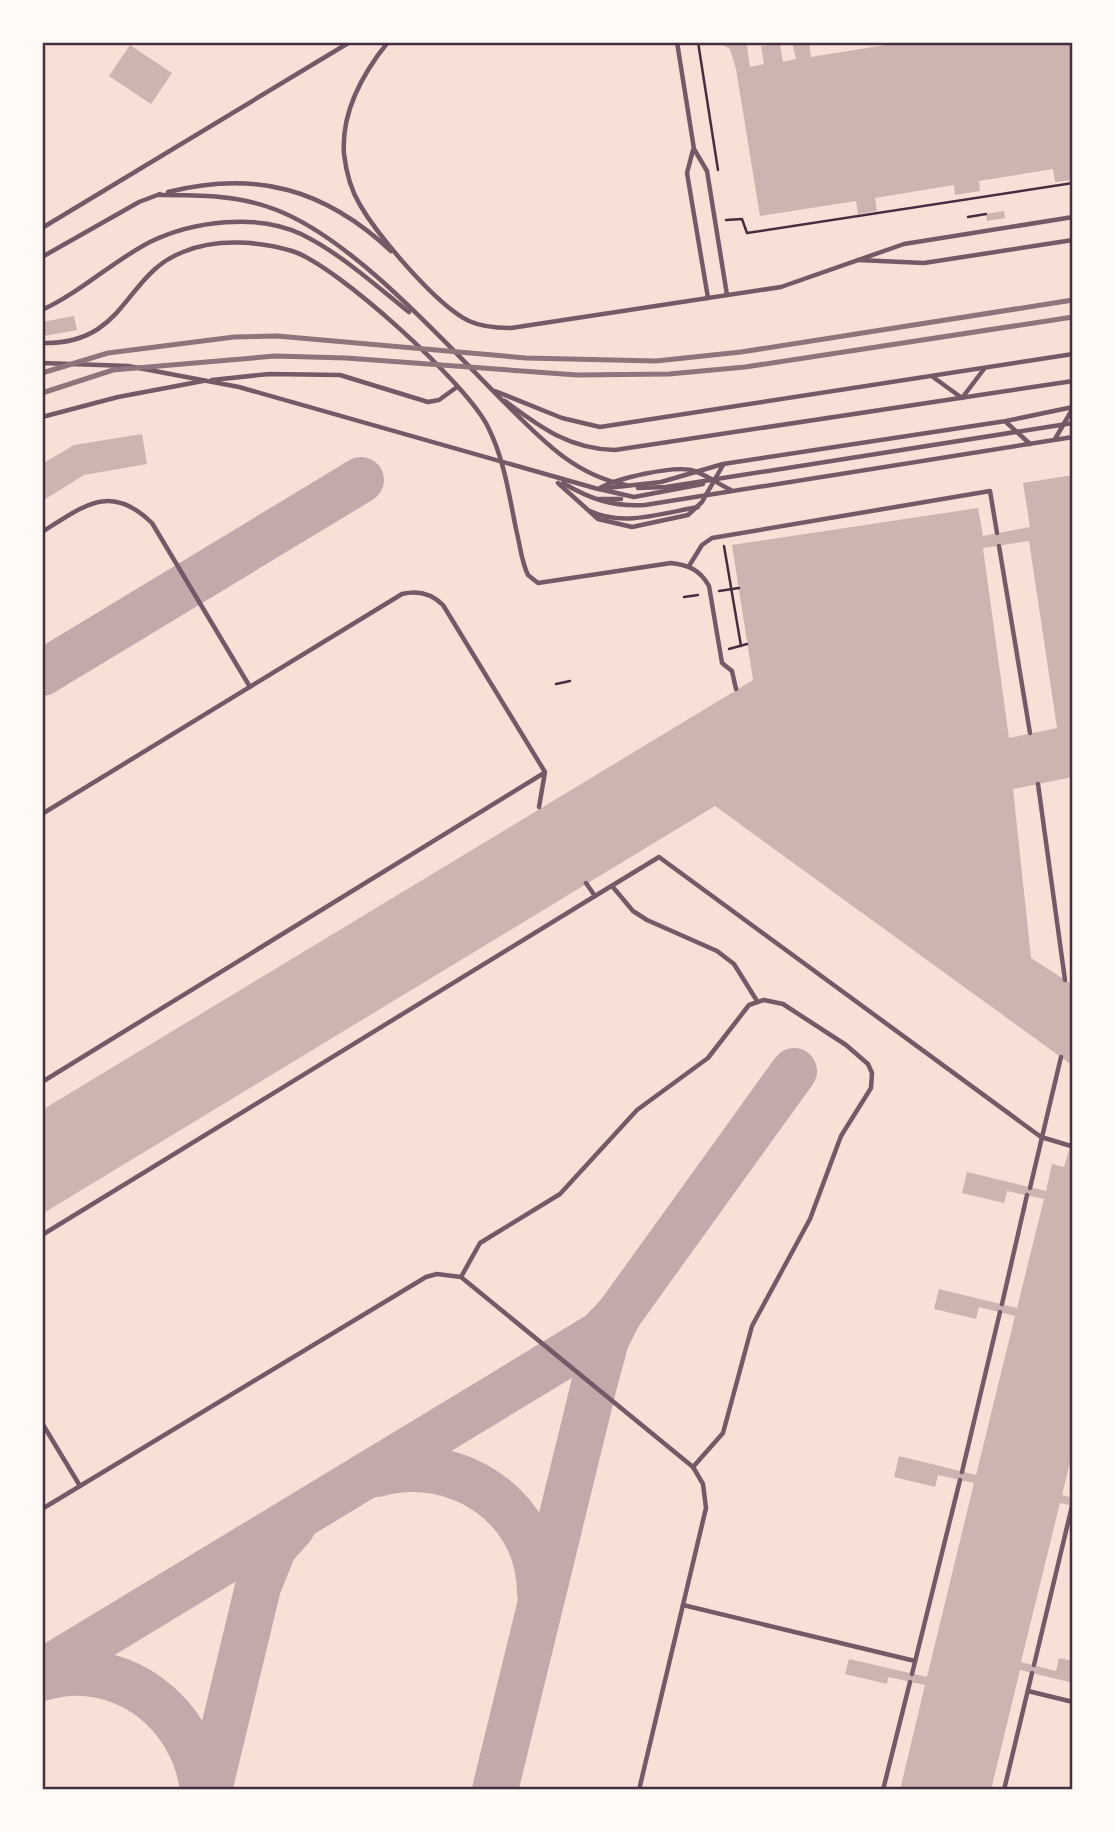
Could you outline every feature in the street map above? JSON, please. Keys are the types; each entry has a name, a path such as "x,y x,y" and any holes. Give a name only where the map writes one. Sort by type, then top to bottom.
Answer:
{"lane":[{"path":"42,228 350,42"},
{"path":"388,42 371,62 353,99 344,152 348,178 358,203 410,268 439,298 467,320 498,328 781,286 904,244 1073,217"},
{"path":"677,42 694,149 707,171 727,295"},
{"path":"694,149 687,173 708,298"},
{"path":"42,257 139,202 159,194 198,185 238,181 280,186 351,218 410,268"},
{"path":"159,194 234,198 286,215 341,248 378,278 539,438 572,464 607,482 637,488 666,487 1073,423"},
{"path":"42,310 100,277 149,243 190,228 249,223 285,229 316,242 426,325"},
{"path":"857,260 924,263 1073,240"},
{"path":"42,343 79,339 94,333 111,321 155,270 183,252 228,243 263,245 295,252 322,267 404,332 457,387 487,425 508,484 524,566 538,583 671,563 689,566 704,577 709,586 722,663 732,671 736,689"},
{"path":"491,389 562,418 600,427 1073,354"},
{"path":"42,363 128,366 239,387 554,477 634,497"},
{"path":"962,398 984,368"},
{"path":"42,416 177,386 269,374 340,374 428,402 439,400 457,387"},
{"path":"933,376 962,398"},
{"path":"491,389 549,434 586,447 615,450 1073,380"},
{"path":"598,489 661,482 723,464 1006,421 1073,408"},
{"path":"1054,440 1073,408"},
{"path":"1006,421 1030,444"},
{"path":"554,477 591,499 632,506 1073,437"},
{"path":"554,477 578,503 598,519 623,527 674,520 698,507 723,464"},
{"path":"598,489 639,476 684,469 698,472 731,490"},
{"path":"591,499 634,497 714,482"},
{"path":"689,566 702,545 712,538 990,491 997,533"},
{"path":"42,532 89,504 109,500 135,507 152,523 250,687"},
{"path":"578,503 606,517 625,519 698,507"},
{"path":"999,545 1030,733"},
{"path":"42,814 402,594 426,594 443,605 545,772 539,807"},
{"path":"42,1082 545,772"},
{"path":"1038,784 1065,980"},
{"path":"42,1234 659,857 1041,1137 1071,1146"},
{"path":"586,883 595,896"},
{"path":"612,886 633,911 647,920 717,951 734,964 757,1001"},
{"path":"461,1277 480,1243 560,1194 638,1110 708,1058 745,1010 757,1001 783,1004 814,1022 868,1064 873,1081 835,1148 810,1219 752,1326 723,1433 693,1466"},
{"path":"1030,1188 1061,1057"},
{"path":"1002,1304 1027,1195"},
{"path":"42,1509 426,1278 437,1274 461,1277 693,1466 703,1484 706,1508 639,1790"},
{"path":"962,1472 1000,1312"},
{"path":"42,1423 80,1486"},
{"path":"912,1674 960,1480"},
{"path":"1034,1665 1072,1506"},
{"path":"683,1605 915,1661"},
{"path":"1004,1790 1032,1674"},
{"path":"883,1790 909,1682"},
{"path":"1028,1691 1073,1702"}],"path":[{"path":"698,42 719,171"},
{"path":"724,208 726,220 742,219 747,233 1073,183"},
{"path":"968,217 986,214"},
{"path":"712,538 726,548 741,646"},
{"path":"556,684 570,681"}],"building":[{"path":"717,42 751,42 747,46 750,67 764,64 761,46 780,44 783,62 796,59 792,42 809,42 811,57 904,42 1073,42 1073,180 1055,182 1053,169 979,181 980,191 955,195 954,185 875,198 877,211 858,214 856,201 760,216 736,69 730,49"},
{"path":"130,45 172,73 151,104 109,76"},
{"path":"1004,211 1005,218 987,221 986,214"},
{"path":"74,316 77,330 44,336 42,322"},
{"path":"142,434 147,464 84,475 42,501 42,464 74,445"},
{"path":"1073,475 1073,777 1013,789 1031,958 1073,985 1073,1066 715,806 42,1214 42,1110 753,680 732,545 978,508 983,536 1030,527 1023,483","holes":["1029,541 1057,728 1009,738 983,548"]},
{"path":"1072,1140 1073,1450 1062,1495 1073,1498 1073,1506 1060,1503 1021,1662 1056,1671 1059,1658 1073,1661 1073,1683 1020,1670 991,1790 900,1790 925,1685 888,1677 887,1684 845,1674 849,1659 927,1677 974,1483 938,1475 935,1487 894,1477 899,1456 976,1475 1015,1316 979,1307 976,1319 934,1309 939,1289 1017,1308 1044,1199 1007,1191 1004,1203 962,1193 967,1172 1046,1191 1052,1164 1064,1167"}],"taxiway":[{"path":"42,673 361,480"},
{"path":"42,1672 600,1334 619,1314 794,1071"},
{"path":"495,1790 594,1385 606,1340 619,1314"},
{"path":"377,1474 407,1469 436,1471 464,1479 489,1493 510,1512 526,1535 536,1562 540,1593"},
{"path":"209,1790 258,1587 274,1547 292,1527"},
{"path":"42,1678 71,1673 99,1675 125,1683 148,1696 169,1714 185,1736 197,1762 203,1790"}],"railway":[{"path":"42,373 108,353 234,337 277,336 526,358 656,361 741,352 1073,300"},
{"path":"42,393 113,370 275,356 346,358 577,375 669,374 745,367 1073,317"}]}
